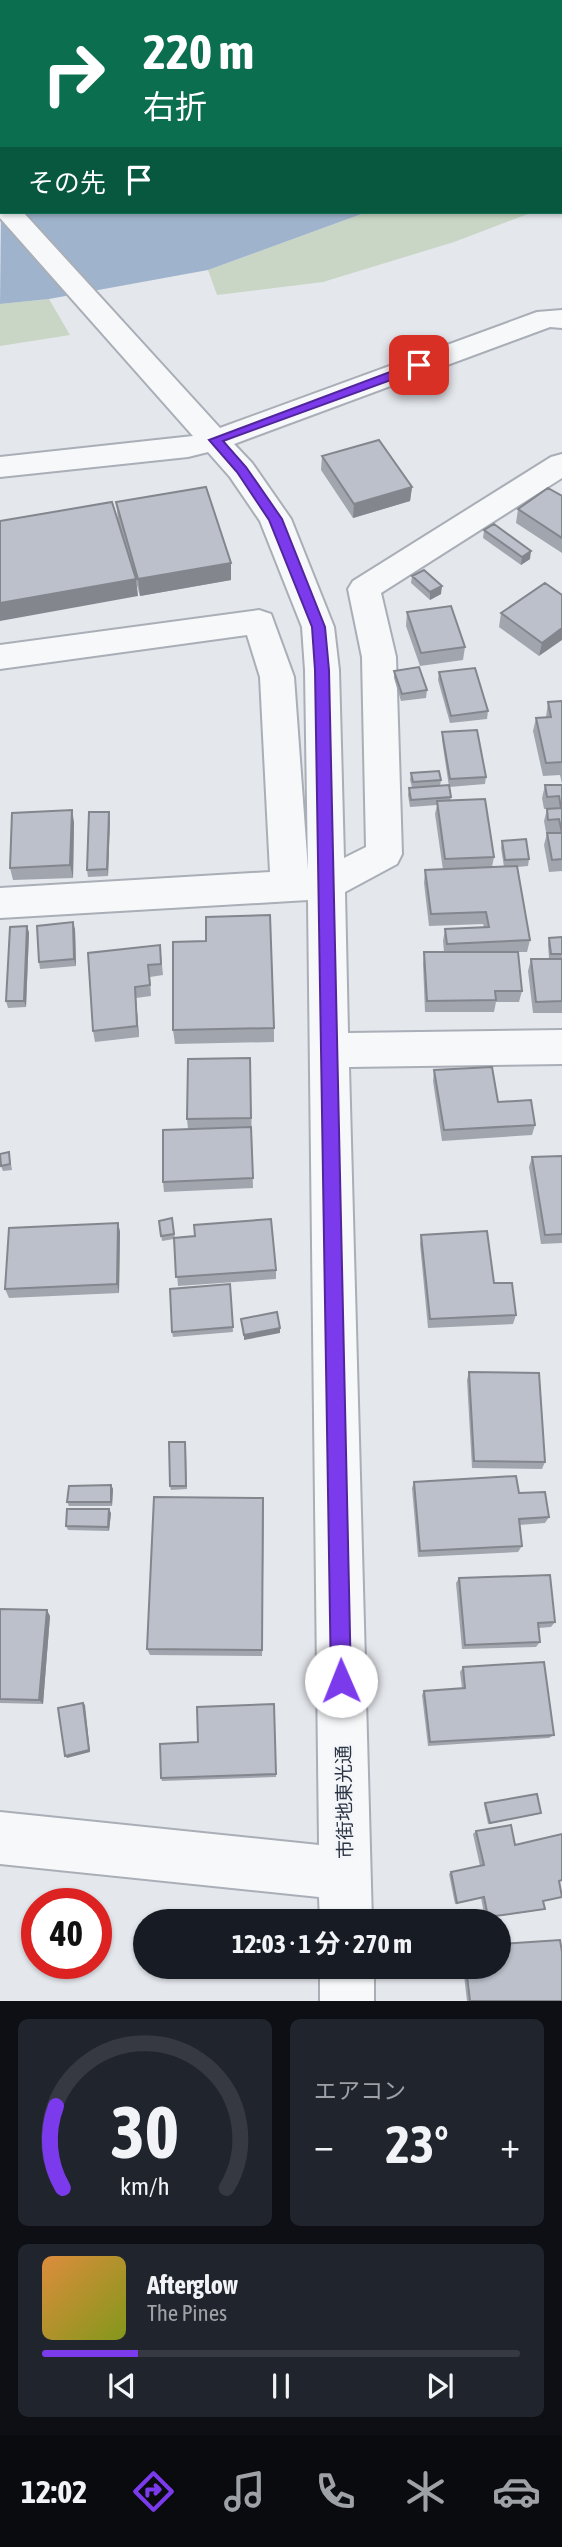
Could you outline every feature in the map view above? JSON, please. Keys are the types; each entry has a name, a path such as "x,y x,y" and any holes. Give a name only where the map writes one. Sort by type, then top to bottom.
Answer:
{"street":[{"name":"市街地東光通","path":"11,214 241,470 275,519 318,627 307,885 329,1050 346,1898"},
{"path":"0,467 188,447 215,440 547,318 562,319"},
{"path":"0,903 307,885 384,854 379,657 363,589 556,476"},
{"path":"0,657 258,622 277,677 307,885"},
{"path":"329,1050 562,1047"},
{"path":"0,1838 346,1898"},
{"path":"347,1979 347,2001"}],"green space":[{"path":"362,214 528,214 454,242 323,282 217,295 208,270"},
{"path":"49,299 70,335 0,346 0,304"}],"water":[{"path":"1,214 362,214 208,270 49,299 0,304"}],"building":[{"path":"379,440 412,487 354,504 322,456"},
{"path":"206,487 231,563 138,579 116,502"},
{"path":"548,488 562,496 562,538 518,509"},
{"path":"112,502 136,579 0,603 0,521"},
{"path":"494,524 531,551 522,557 484,530"},
{"path":"424,570 442,586 430,592 412,576"},
{"path":"545,583 562,595 562,628 542,643 501,613"},
{"path":"451,606 465,647 421,653 407,612"},
{"path":"419,667 427,690 402,694 394,671"},
{"path":"475,668 488,711 451,716 439,672"},
{"path":"562,701 562,762 546,763 536,718 551,717 548,702"},
{"path":"477,730 486,777 450,779 442,732"},
{"path":"439,771 441,780 413,782 411,773"},
{"path":"449,785 451,797 411,800 409,788"},
{"path":"545,785 562,785 562,833 559,819 548,820 547,809 561,808 559,796 547,797"},
{"path":"485,799 494,857 445,859 437,801"},
{"path":"72,810 70,865 10,868 12,813"},
{"path":"89,812 109,812 107,869 87,870"},
{"path":"547,833 562,833 562,859 552,860"},
{"path":"526,839 529,859 505,860 502,841"},
{"path":"517,866 530,940 447,944 445,929 489,927 486,912 431,914 425,870"},
{"path":"270,915 274,1028 173,1030 173,942 206,941 206,917"},
{"path":"73,922 74,959 39,962 37,926"},
{"path":"27,926 24,1001 6,1001 10,927"},
{"path":"562,937 562,954 551,954 549,938"},
{"path":"160,945 161,964 148,965 150,985 135,987 137,1026 93,1031 88,953"},
{"path":"424,952 518,952 522,991 495,991 496,1000 427,1001"},
{"path":"531,959 562,959 562,1001 536,1002"},
{"path":"250,1058 251,1118 187,1119 188,1059"},
{"path":"492,1067 498,1102 531,1100 535,1125 444,1130 434,1070"},
{"path":"251,1127 253,1178 163,1182 163,1130"},
{"path":"9,1152 10,1164 1,1166 0,1154"},
{"path":"562,1156 562,1234 545,1235 532,1157"},
{"path":"172,1218 174,1234 161,1236 159,1221"},
{"path":"271,1219 276,1270 176,1277 174,1238 195,1236 194,1225"},
{"path":"118,1223 117,1284 5,1289 9,1228"},
{"path":"487,1231 494,1283 512,1283 516,1315 430,1319 421,1235"},
{"path":"230,1284 233,1327 172,1332 170,1289"},
{"path":"277,1312 280,1328 244,1335 241,1319"},
{"path":"469,1372 539,1373 545,1462 474,1461"},
{"path":"169,1442 185,1442 186,1486 170,1486"},
{"path":"516,1476 519,1493 545,1492 549,1517 519,1519 522,1546 420,1551 414,1482"},
{"path":"111,1485 111,1502 67,1502 69,1486"},
{"path":"154,1497 263,1498 262,1650 147,1649"},
{"path":"67,1509 109,1509 108,1527 66,1526"},
{"path":"550,1575 555,1622 538,1623 540,1642 465,1645 459,1578"},
{"path":"0,1609 47,1610 39,1700 0,1699"},
{"path":"544,1662 554,1735 430,1742 424,1691 465,1688 463,1667"},
{"path":"83,1703 89,1750 65,1756 58,1708"},
{"path":"274,1704 276,1774 161,1778 160,1744 198,1742 197,1707"},
{"path":"537,1794 541,1813 490,1823 485,1803"},
{"path":"511,1825 515,1845 562,1834 562,1880 559,1881 562,1897 543,1901 545,1909 511,1914 511,1909 486,1909 484,1897 457,1903 451,1872 484,1865 476,1831"},
{"path":"560,1940 562,2001 470,2001 467,1979 511,1979 511,1943"}],"route":[{"path":"341,1681 322,670 318,627 275,519 241,470 215,440 419,365"}]}
